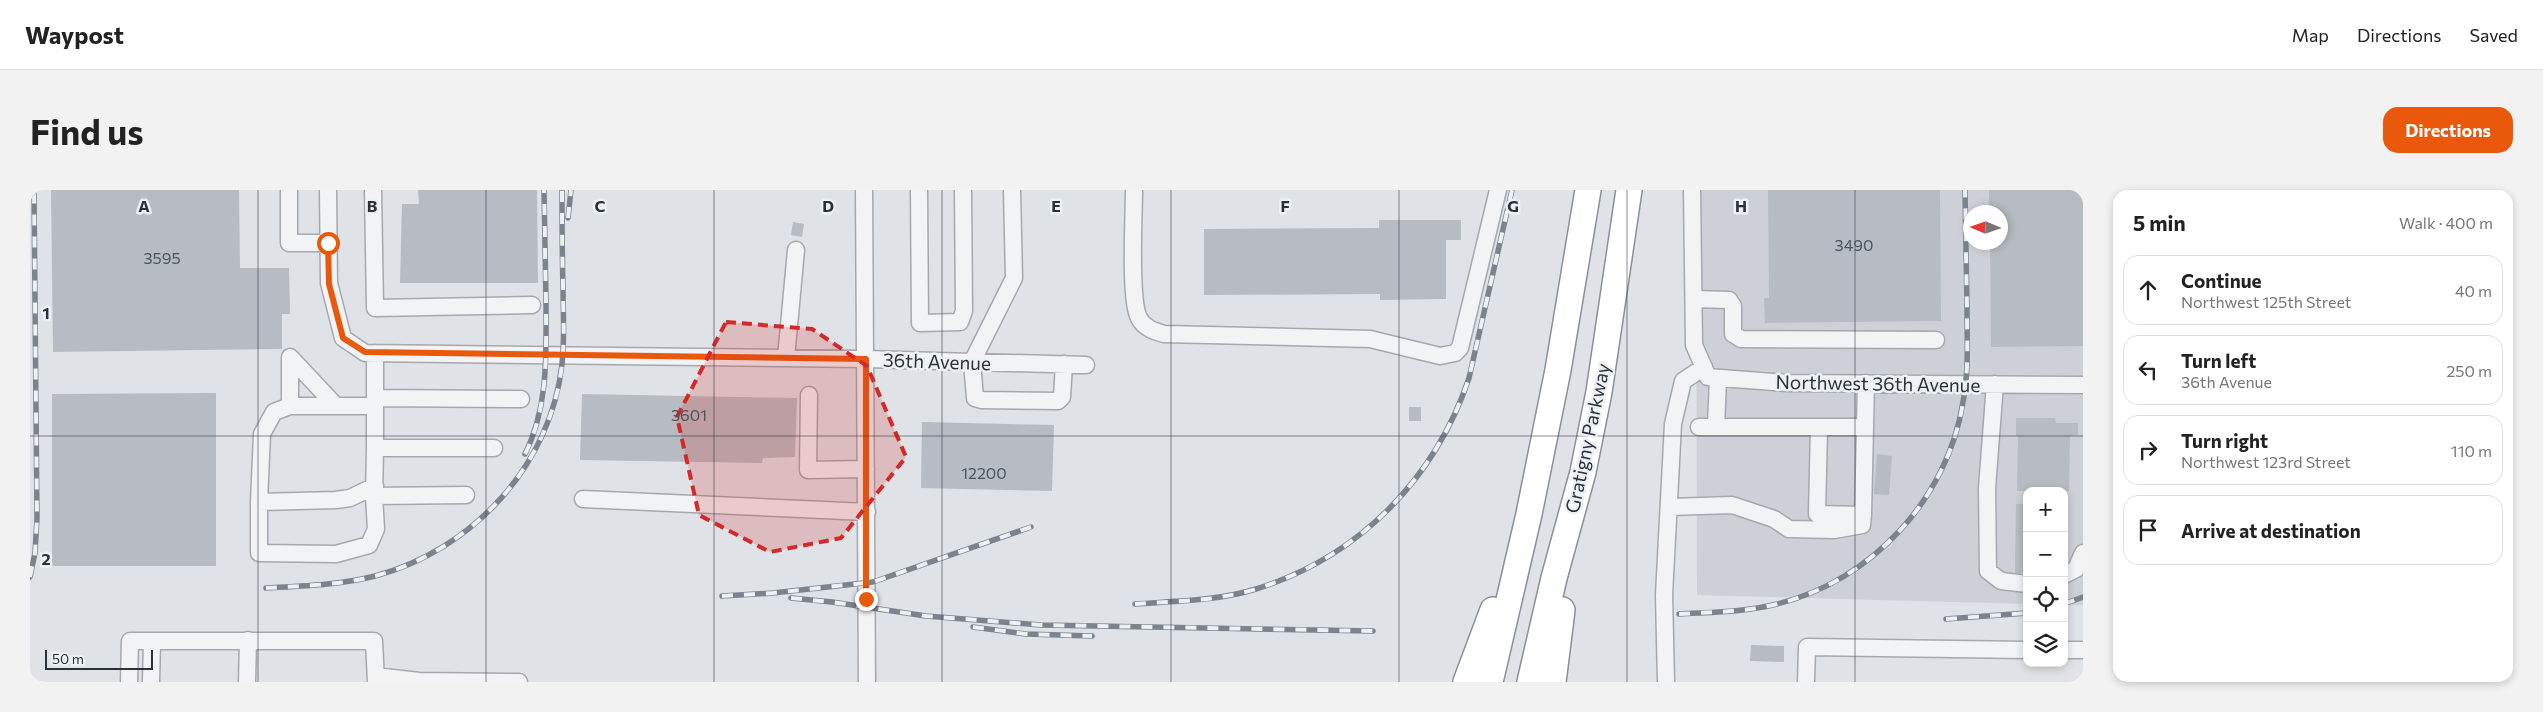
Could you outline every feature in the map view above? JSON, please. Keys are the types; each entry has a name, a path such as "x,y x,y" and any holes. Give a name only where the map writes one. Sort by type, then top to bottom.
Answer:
{"highway":[{"path":"1466,682 1510,576 1529,514 1558,370 1588,190"},
{"name":"Gratigny Parkway","path":"1530,682 1561,578 1601,383 1629,190"},
{"path":"1490,682 1510,576"},
{"path":"1553,682 1561,578"}],"street":[{"path":"289,190 289,243 328,243 328,190"},
{"path":"373,190 375,308 532,306"},
{"path":"864,190 867,682"},
{"path":"919,190 920,323 945,324 960,322 964,311 963,190"},
{"path":"1012,190 1014,278 972,362 975,398 1058,401 1062,396 1064,364"},
{"path":"1134,190 1134,301 1140,320 1146,327 1164,334 1370,340 1426,354 1447,356 1460,348 1498,190"},
{"path":"1692,190 1694,345 1708,377 1718,378 1716,427"},
{"name":"36th Avenue","path":"328,243 329,284 343,338 365,352 866,359 1086,365"},
{"path":"786,358 796,250"},
{"path":"1694,299 1729,300 1733,306 1733,334 1741,339 1936,340"},
{"path":"375,353 375,402 375,491 376,529 369,544 336,554 259,553 262,434 274,412 290,406 336,406 375,402 521,399"},
{"path":"290,406 290,358 336,406"},
{"path":"1666,682 1664,595 1673,424 1683,381 1704,367"},
{"name":"Northwest 36th Avenue","path":"1718,378 1787,382 2083,385"},
{"path":"1669,507 1732,505 1774,519 1789,529 1834,530 1857,528 1862,525 1866,383"},
{"path":"1996,384 1987,488 1988,571 2001,581 2023,584"},
{"path":"809,395 808,470 866,469"},
{"path":"1699,427 1865,427"},
{"path":"1819,427 1817,514 1863,515"},
{"path":"375,448 494,448"},
{"path":"259,502 336,500 375,491 466,495"},
{"path":"583,499 867,512"},
{"path":"2068,573 2076,569 2083,553"},
{"path":"246,682 248,640"},
{"path":"129,682 130,641 248,640 374,641 376,679 519,682"},
{"path":"151,682 152,641"},
{"path":"1806,682 1807,646 2023,650"},
{"path":"2068,650 2083,650"}],"highlighted area":[{"path":"726,322 812,329 867,366 906,457 841,538 770,552 699,515 677,417"}],"shaded area":[{"path":"1696,190 2083,190 2083,605 2068,605 2068,487 2023,487 2023,604 1697,595"}],"building":[{"path":"51,190 239,190 240,268 289,268 290,314 282,314 282,349 53,352"},
{"path":"418,190 537,190 538,283 400,283 402,204 419,204"},
{"path":"1768,190 1940,190 1941,321 1765,323 1764,298 1769,298"},
{"path":"1989,190 2083,190 2083,346 1991,347 1990,250 2008,250 2008,205 1989,205"},
{"path":"1379,220 1461,220 1461,240 1446,240 1446,299 1380,300 1380,294 1204,295 1204,229 1379,228"},
{"path":"793,222 804,224 802,237 791,235"},
{"path":"216,393 216,566 52,566 52,394"},
{"path":"582,394 797,398 795,457 763,458 762,463 580,460"},
{"path":"1409,407 1421,407 1421,421 1409,421"},
{"path":"2016,418 2055,418 2056,423 2078,423 2078,435 2070,436 2069,491 2068,487 2023,487 2023,491 2017,491 2018,436 2016,436"},
{"path":"922,422 1054,425 1052,491 921,488"},
{"path":"1877,454 1892,456 1889,495 1874,494"},
{"path":"2016,504 2023,504 2023,573 2015,573"},
{"path":"1751,645 1784,646 1784,662 1750,661"}],"railway":[{"path":"30,577 35,553 37,518 34,190"},
{"path":"525,454 533,436 538,417 546,360 544,190"},
{"path":"266,588 321,585 348,581 375,576 411,564 444,546 474,524 501,498 524,469 542,436 555,401 562,364 564,335 562,190"},
{"path":"568,218 571,190"},
{"path":"1135,604 1226,596 1256,589 1293,575 1328,557 1360,535 1414,481 1436,449 1454,415 1469,378 1512,190"},
{"path":"1679,614 1753,609 1812,593 1844,576 1874,555 1900,530 1923,502 1941,471 1955,437 1965,390 1967,367 1965,190"},
{"path":"722,596 773,593 873,582 1031,527"},
{"path":"2068,603 2083,597"},
{"path":"791,598 926,616 1041,625 1373,631"},
{"path":"1946,619 2023,613"},
{"path":"973,627 1026,634 1092,636"}],"route":[{"path":"328,243 329,284 343,338 365,352 866,359 866,599"}]}
